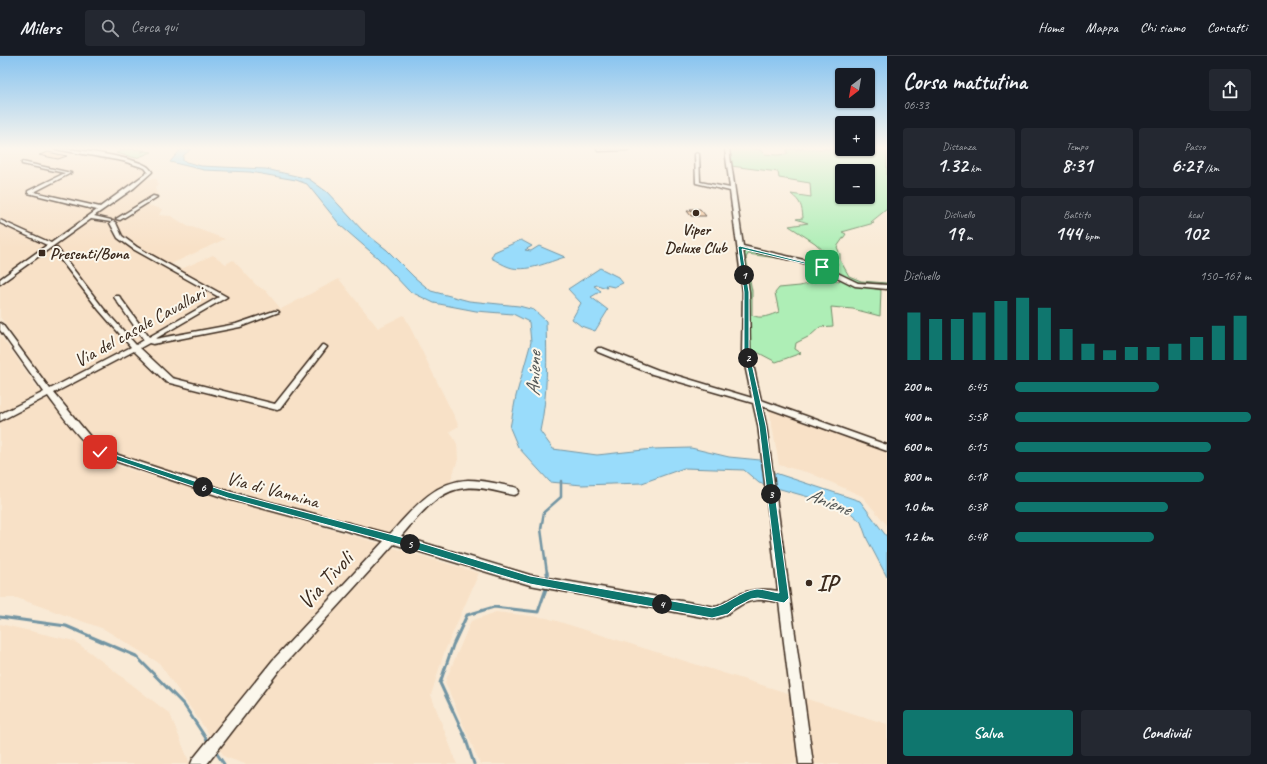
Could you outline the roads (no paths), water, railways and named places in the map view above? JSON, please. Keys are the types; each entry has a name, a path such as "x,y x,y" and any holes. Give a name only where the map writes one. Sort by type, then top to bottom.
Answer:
{"street":[{"path":"50,182 30,192 101,209"},
{"path":"0,282 53,247 90,217 139,182"},
{"path":"697,182 732,190"},
{"path":"731,182 746,292 746,351 758,402 767,459 806,764"},
{"path":"90,217 111,222 155,197"},
{"path":"0,221 53,247 101,309 135,348 169,380 277,407 324,347"},
{"name":"Via del casale Cavallari","path":"0,418 135,348 224,297 135,248 120,237 111,222"},
{"path":"740,247 815,264 854,284 887,287"},
{"path":"117,297 148,340 157,342 238,326 276,312"},
{"path":"0,325 49,393"},
{"path":"600,350 655,372 758,402 887,448"},
{"name":"Via di Vannina","path":"49,393 100,452 228,495 393,538 530,580 712,613 725,610 731,605 750,595 758,593 784,598"},
{"name":"Via Tivoli","path":"198,764 228,724 277,664 415,512 436,494 447,488 469,482 514,491"}],"water":[{"name":"Aniene","path":"302,182 313,182 327,192 363,231 387,250 414,277 431,291 469,301 519,306 534,310 546,321 546,390 540,431 553,449 597,455 653,449 691,448 729,457 760,460 772,472 860,501 887,537 887,577 867,539 861,522 844,507 759,483 744,470 684,468 642,483 582,485 550,482 518,447 510,428 516,396 531,342 529,322 513,314 476,311 434,303 409,291 378,258 341,226 307,184"},
{"path":"521,240 532,246 525,250 531,251 539,246 565,257 523,269 509,267 491,258 494,252"},
{"path":"600,268 618,277 623,283 614,287 605,285 607,288 597,285 594,286 601,291 591,297 608,310 595,331 581,326 572,319 581,303 568,289"}],"waterway":[{"path":"547,573 541,529 544,512 561,497 561,481"},
{"path":"547,572 548,580"},
{"path":"474,764 465,737 440,683 453,645 467,615 494,607 538,612 547,586"},
{"path":"0,617 66,626 136,656 184,705 209,743"},
{"path":"215,751 224,764"}],"place":[{"name":"Viper Deluxe Club","path":"696,213"},
{"name":"Presenti/Bona","path":"42,253"},
{"name":"IP","path":"809,583"}]}
